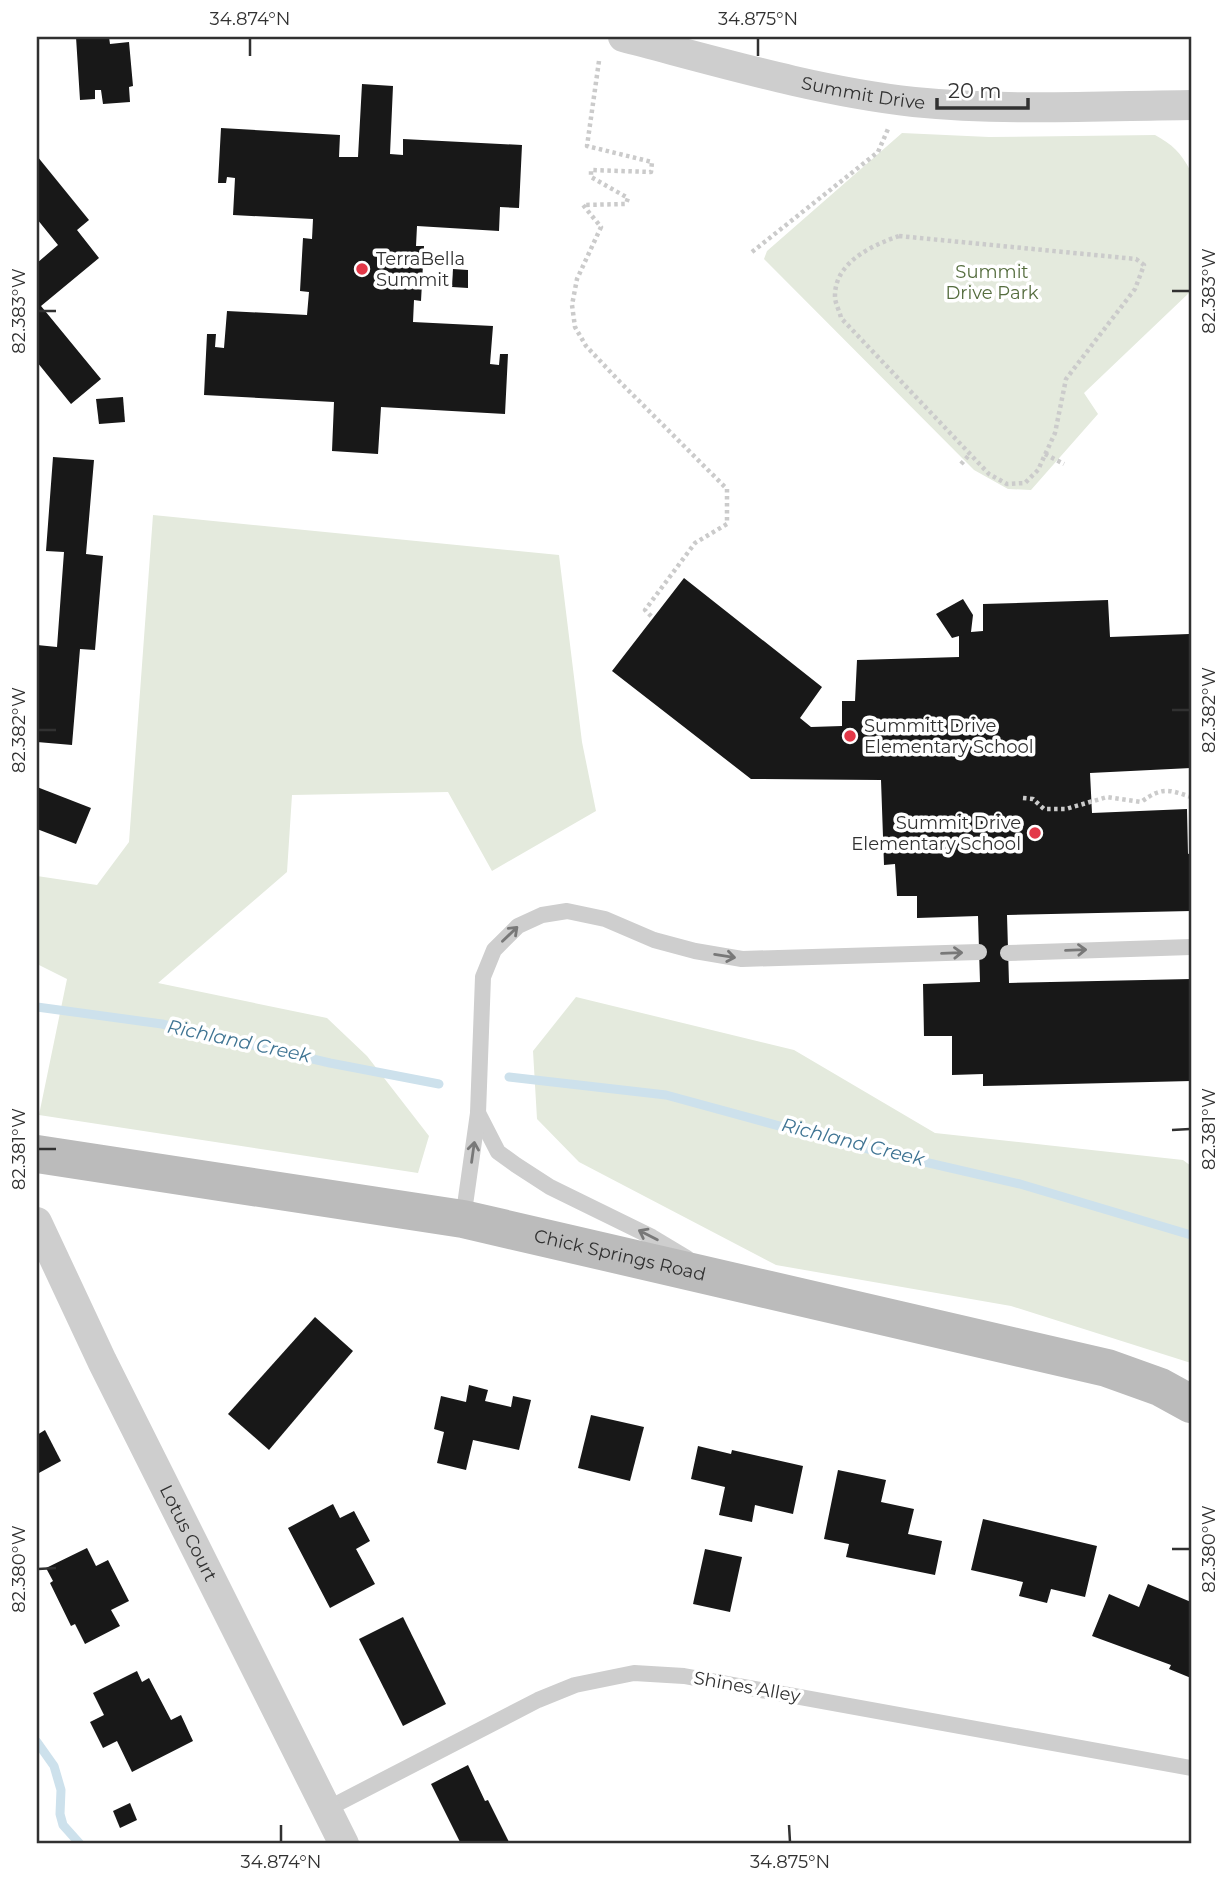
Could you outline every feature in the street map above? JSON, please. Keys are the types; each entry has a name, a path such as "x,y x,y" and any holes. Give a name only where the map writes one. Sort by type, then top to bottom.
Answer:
{"street":[{"name":"Summit Drive","path":"623,37 873,97 918,102 1025,106 1191,105"},
{"name":"Chick Springs Road","path":"37,1154 463,1219 1107,1368 1160,1387 1191,1404"},
{"name":"Lotus Court","path":"37,1222 102,1361 344,1844"}],"lane":[{"path":"463,1219 478,1113 483,977 494,950 518,926 542,915 567,911 605,919 654,940 742,959 979,952"},
{"path":"1008,953 1191,947"},
{"path":"478,1113 498,1152 550,1188 652,1237 729,1282"},
{"name":"Shines Alley","path":"327,1809 538,1700 592,1679 634,1673 684,1676 1191,1768"}],"path":[{"path":"599,61 587,146 652,162 651,172 591,170 591,177 628,198 626,204 583,205 601,228 577,279 572,305 575,327 586,345 620,382 727,488 727,524 695,543 645,610 653,618"},
{"path":"752,253 878,152 889,125"},
{"path":"900,236 932,237 1136,259 1144,265 1135,289 1066,379 1055,433 1045,454 1038,470 1025,483 1007,484 989,474 841,318 835,295 845,268 872,246 900,236"},
{"path":"961,464 970,454"},
{"path":"1045,454 1064,464"},
{"path":"1023,798 1033,799 1044,809 1066,809 1107,797 1141,802 1156,791 1171,790 1191,797"}],"green space":[{"name":"Summit Drive Park","path":"902,133 989,137 1155,135 1176,149 1190,170 1191,291 1084,393 1098,414 1031,490 1008,489 974,470 764,259 767,251"},
{"path":"153,515 559,555 582,742 596,811 492,871 448,792 292,795 287,872 158,983 327,1018 367,1056 429,1136 418,1173 39,1115 67,979 37,964 37,876 97,885 129,842"},
{"path":"576,997 794,1050 935,1133 1183,1160 1191,1166 1191,1363 1011,1306 776,1265 579,1162 537,1119 533,1051"}],"building":[{"path":"76,37 109,37 110,44 129,42 133,86 129,87 130,102 103,104 101,90 95,90 95,99 80,100"},
{"name":"TerraBella Summit","path":"362,84 393,86 390,154 403,155 403,139 522,145 519,208 500,207 499,231 417,226 416,246 424,246 421,301 414,300 413,322 493,326 490,364 499,365 500,354 508,354 505,414 381,407 378,454 332,451 334,402 204,395 207,334 216,334 215,347 224,348 227,311 307,315 309,292 300,291 303,238 312,239 313,219 233,215 235,178 227,177 226,183 218,183 221,128 340,135 339,157 358,157"},
{"path":"37,156 89,220 77,230 99,258 41,306 101,379 71,404 37,362 37,263 58,245 37,219"},
{"path":"453,269 468,270 468,288 452,287"},
{"path":"123,397 125,422 99,424 96,399"},
{"path":"53,457 94,460 86,554 103,556 95,650 80,649 72,745 37,742 37,645 57,647 64,552 46,551"},
{"name":"Summit Drive Elementary School","path":"684,578 822,687 800,718 811,727 842,726 842,701 855,701 857,660 959,657 959,636 952,638 936,614 963,599 973,615 971,632 983,631 983,604 1108,600 1110,637 1189,634 1191,768 1090,773 1092,813 1187,809 1188,854 1191,853 1191,911 1007,915 1009,983 1191,979 1191,1081 983,1086 983,1074 952,1075 952,1036 924,1036 923,984 980,982 978,916 917,918 917,896 897,896 895,864 884,865 881,780 751,779 612,671"},
{"path":"37,787 91,808 76,844 37,829"},
{"path":"315,1317 353,1351 269,1450 228,1414"},
{"path":"469,1385 488,1390 485,1401 511,1407 513,1396 531,1400 519,1450 473,1440 466,1470 437,1463 444,1432 434,1429 441,1396 466,1402"},
{"path":"591,1415 644,1427 630,1481 578,1468"},
{"path":"45,1430 61,1461 37,1474 37,1435"},
{"path":"698,1446 731,1454 732,1450 803,1466 793,1514 755,1505 752,1522 719,1515 725,1487 691,1479"},
{"path":"838,1470 886,1480 881,1502 914,1509 908,1534 942,1541 935,1575 846,1557 849,1544 824,1539"},
{"path":"333,1504 340,1518 354,1511 370,1541 356,1549 375,1584 330,1608 288,1528"},
{"path":"983,1519 1097,1546 1085,1597 1051,1589 1047,1603 1019,1596 1023,1582 971,1570"},
{"path":"87,1548 96,1566 108,1560 129,1601 111,1610 120,1626 85,1644 75,1624 71,1626 50,1583 53,1581 46,1568"},
{"path":"705,1549 742,1557 730,1612 693,1604"},
{"path":"1148,1584 1191,1602 1191,1678 1169,1669 1171,1665 1092,1636 1109,1594 1139,1607"},
{"path":"403,1617 446,1704 403,1726 359,1639"},
{"path":"137,1671 142,1682 149,1678 171,1720 181,1715 193,1741 132,1772 117,1741 103,1748 90,1722 104,1715 93,1693"},
{"path":"468,1765 510,1844 461,1844 431,1784"},
{"path":"130,1803 137,1820 120,1828 113,1811"}],"waterway":[{"name":"Richland Creek","path":"37,1007 162,1024 330,1063 439,1084"},
{"name":"Richland Creek","path":"509,1077 666,1095 838,1142 1020,1184 1191,1235"},
{"path":"37,1742 54,1766 61,1790 60,1814 63,1825 80,1844"}],"place":[{"name":"TerraBella Summit","path":"362,269"},
{"name":"Summitt Drive Elementary School","path":"850,736"},
{"name":"Summit Drive Elementary School","path":"1035,833"}]}
